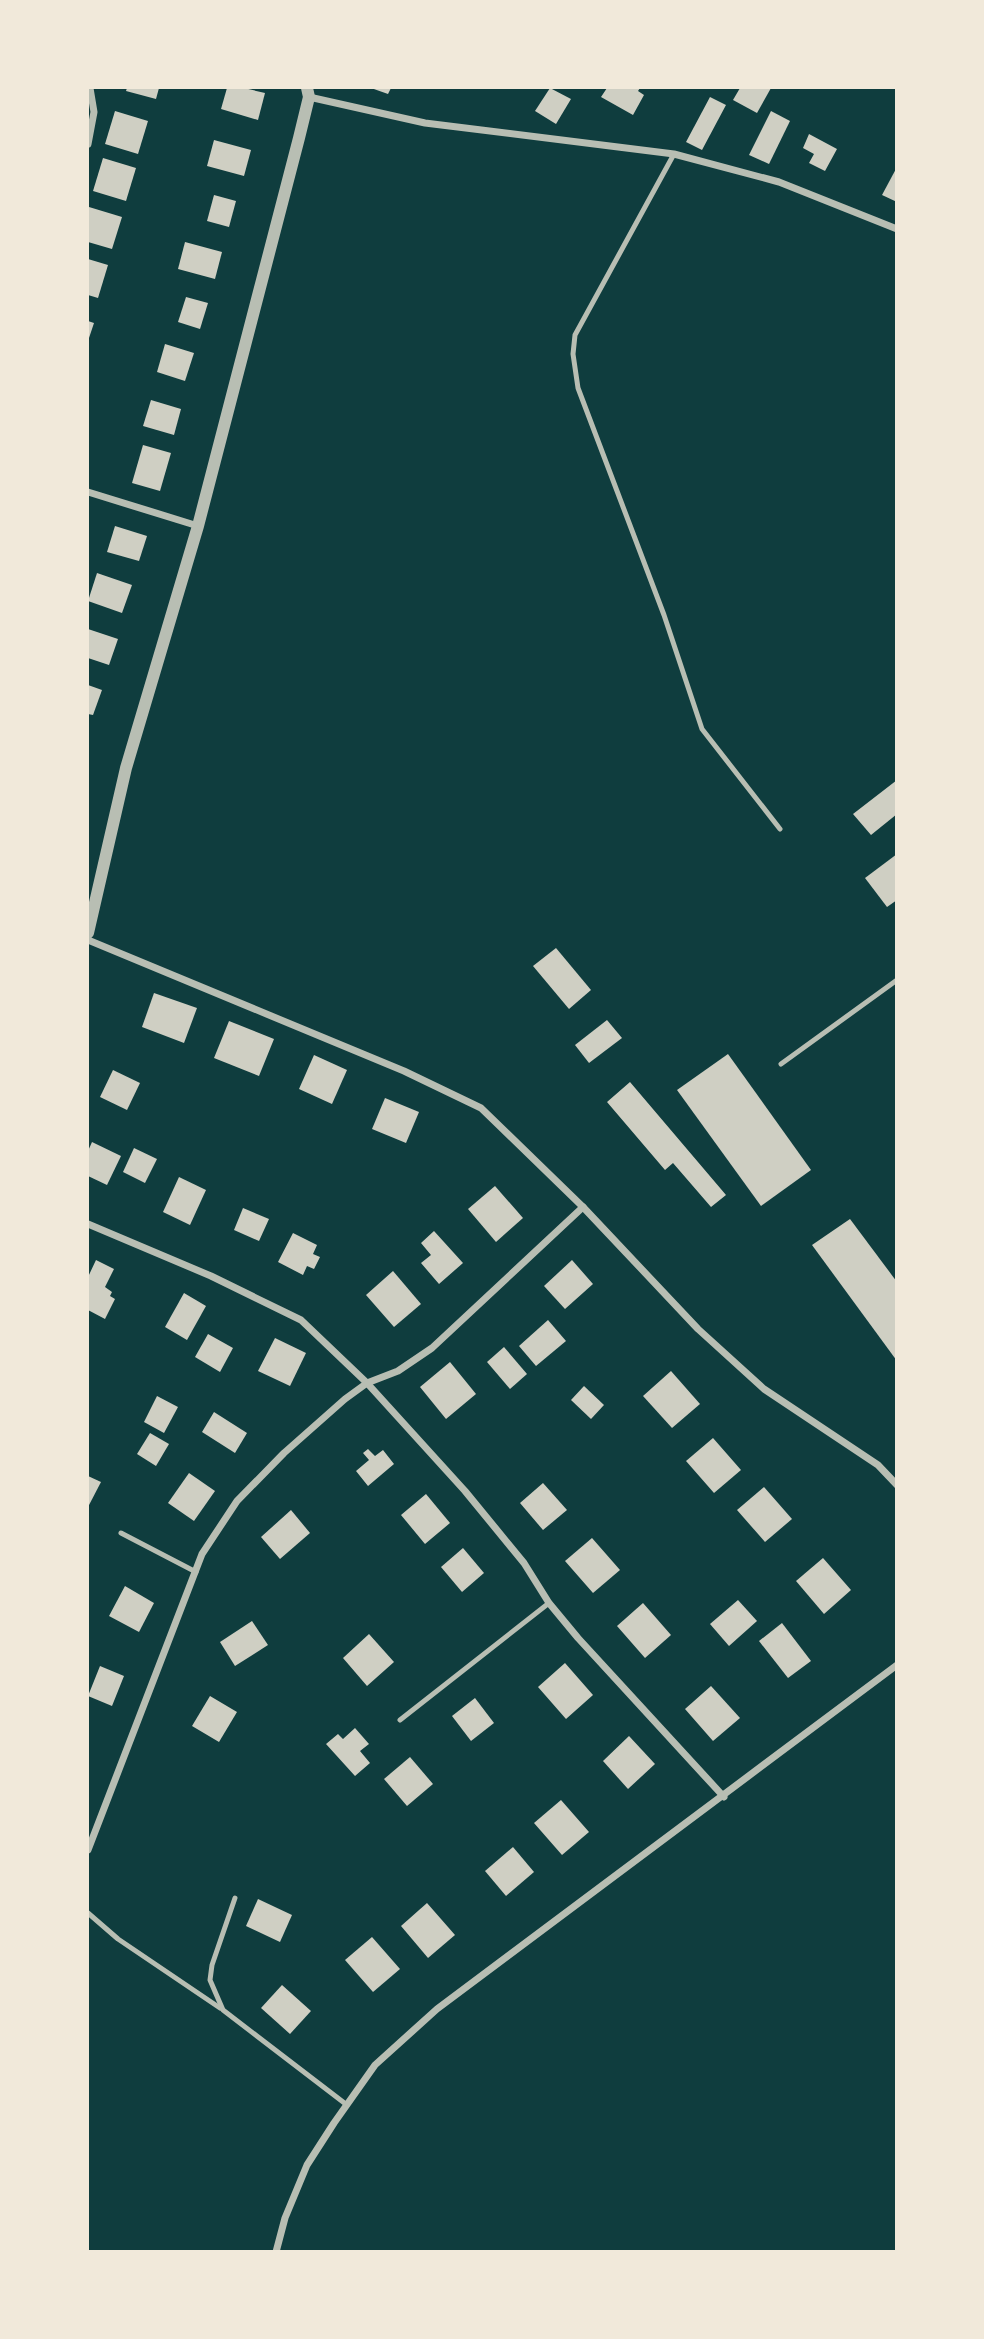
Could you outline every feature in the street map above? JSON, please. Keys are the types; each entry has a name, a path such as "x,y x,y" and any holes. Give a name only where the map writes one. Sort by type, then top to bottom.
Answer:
{"street":[{"path":"88,144 94,112 90,88"},
{"path":"88,933 91,908 126,768 198,526 308,92 425,123 674,154 779,182 897,229"},
{"path":"88,492 198,526"},
{"path":"88,940 404,1071 481,1108 583,1207 698,1329 764,1388 878,1465 897,1485"},
{"path":"88,1850 202,1554 236,1501 284,1453 367,1383 398,1371 432,1348 583,1207"},
{"path":"88,1224 211,1276 301,1320 367,1383 482,1512 524,1563 549,1602 631,1699 724,1797"},
{"path":"276,2252 285,2218 307,2165 375,2065 437,2009 724,1797 897,1665"}],"lane":[{"path":"674,154 575,335 573,354 578,388 664,615 702,729 780,829"},
{"path":"781,1064 897,980"},
{"path":"121,1533 196,1572"},
{"path":"400,1720 549,1602"},
{"path":"223,2010 214,1992 211,1972 235,1898"},
{"path":"88,1913 118,1939 223,2010 346,2105"}],"building":[{"path":"127,88 159,88 156,99 126,91"},
{"path":"227,88 244,88 265,93 258,120 221,109"},
{"path":"371,88 391,88 388,94"},
{"path":"550,88 571,99 556,124 535,111"},
{"path":"607,88 640,88 638,91 644,95 633,115 601,97"},
{"path":"740,88 771,88 757,113 733,100"},
{"path":"710,97 726,105 702,150 686,142"},
{"path":"115,111 148,121 138,154 105,144"},
{"path":"771,111 790,121 769,164 749,155"},
{"path":"809,134 837,149 825,171 809,163 814,154 803,148"},
{"path":"214,140 251,150 244,176 207,166"},
{"path":"103,158 136,168 126,201 93,191"},
{"path":"897,167 897,202 882,195"},
{"path":"214,195 236,201 229,227 207,221"},
{"path":"89,207 122,217 112,249 88,242"},
{"path":"185,242 222,252 215,279 178,269"},
{"path":"88,259 108,265 98,298 88,295"},
{"path":"186,297 208,303 200,329 178,322"},
{"path":"88,321 94,323 88,341"},
{"path":"165,344 194,353 185,381 157,372"},
{"path":"151,400 181,409 174,435 143,426"},
{"path":"143,445 171,453 160,491 132,483"},
{"path":"115,526 147,536 139,561 107,552"},
{"path":"97,573 132,585 122,613 88,601"},
{"path":"88,629 118,639 109,665 88,658"},
{"path":"88,685 102,690 93,715 88,714"},
{"path":"897,780 897,814 871,835 853,814"},
{"path":"897,854 897,900 887,907 865,878"},
{"path":"556,948 591,990 569,1009 533,966"},
{"path":"154,993 197,1008 184,1043 142,1027"},
{"path":"607,1020 622,1038 589,1063 575,1045"},
{"path":"229,1021 274,1039 259,1076 214,1058"},
{"path":"728,1054 811,1170 761,1206 677,1090"},
{"path":"314,1055 347,1070 332,1104 299,1089"},
{"path":"113,1070 140,1083 127,1110 100,1097"},
{"path":"630,1082 726,1195 711,1207 673,1163 665,1170 607,1102"},
{"path":"385,1098 419,1112 406,1143 372,1129"},
{"path":"92,1142 121,1156 107,1185 88,1176 88,1151"},
{"path":"134,1148 157,1159 145,1183 123,1172"},
{"path":"179,1177 206,1190 190,1225 163,1212"},
{"path":"495,1186 523,1218 496,1242 468,1209"},
{"path":"243,1208 269,1219 259,1241 234,1230"},
{"path":"850,1219 897,1282 897,1361 812,1245"},
{"path":"434,1231 463,1263 439,1284 421,1263 431,1255 421,1243"},
{"path":"293,1233 317,1245 313,1254 320,1257 314,1269 307,1266 303,1275 278,1262"},
{"path":"96,1260 114,1269 105,1287 112,1292 110,1296 115,1299 105,1319 88,1310 88,1277"},
{"path":"572,1260 593,1284 565,1309 544,1286"},
{"path":"393,1271 421,1304 394,1327 366,1295"},
{"path":"184,1293 206,1306 187,1340 165,1327"},
{"path":"548,1320 566,1341 536,1366 519,1346"},
{"path":"208,1334 233,1348 220,1372 195,1357"},
{"path":"275,1338 306,1353 290,1386 258,1371"},
{"path":"504,1347 527,1374 510,1389 487,1362"},
{"path":"450,1362 476,1394 446,1419 420,1387"},
{"path":"671,1371 700,1404 672,1428 643,1396"},
{"path":"584,1386 604,1405 591,1419 571,1400"},
{"path":"157,1396 178,1407 164,1433 144,1422"},
{"path":"214,1412 247,1433 235,1453 202,1432"},
{"path":"150,1433 169,1444 156,1466 137,1454"},
{"path":"713,1438 741,1470 714,1493 686,1461"},
{"path":"368,1449 375,1456 383,1450 394,1464 368,1486 356,1471 369,1460 363,1453"},
{"path":"189,1473 215,1491 194,1521 168,1503"},
{"path":"88,1476 101,1482 88,1507"},
{"path":"543,1483 567,1510 543,1530 520,1503"},
{"path":"764,1487 792,1519 765,1542 737,1510"},
{"path":"426,1494 450,1523 425,1544 401,1515"},
{"path":"291,1510 310,1533 280,1559 261,1537"},
{"path":"592,1538 620,1570 593,1593 565,1561"},
{"path":"463,1548 484,1573 462,1592 441,1567"},
{"path":"823,1558 851,1590 824,1614 796,1581"},
{"path":"125,1586 154,1603 139,1632 109,1616"},
{"path":"738,1600 757,1621 729,1646 710,1624"},
{"path":"643,1603 671,1635 645,1658 617,1626"},
{"path":"252,1621 268,1645 235,1666 220,1642"},
{"path":"782,1623 811,1661 788,1678 759,1641"},
{"path":"369,1634 394,1662 367,1686 343,1658"},
{"path":"565,1663 593,1695 566,1719 538,1687"},
{"path":"100,1666 124,1676 112,1706 88,1696"},
{"path":"711,1686 740,1718 713,1741 685,1709"},
{"path":"210,1696 237,1712 219,1742 192,1726"},
{"path":"475,1698 494,1723 471,1741 452,1716"},
{"path":"355,1728 369,1744 360,1751 370,1763 355,1776 326,1744 338,1734 343,1739"},
{"path":"629,1736 655,1764 628,1789 603,1761"},
{"path":"410,1757 433,1784 407,1806 384,1779"},
{"path":"561,1800 589,1832 562,1855 534,1823"},
{"path":"513,1847 534,1872 506,1896 485,1871"},
{"path":"258,1899 292,1915 280,1942 246,1926"},
{"path":"427,1903 455,1935 428,1958 401,1926"},
{"path":"372,1937 400,1969 373,1992 345,1960"},
{"path":"282,1985 311,2011 290,2034 261,2008"}]}
